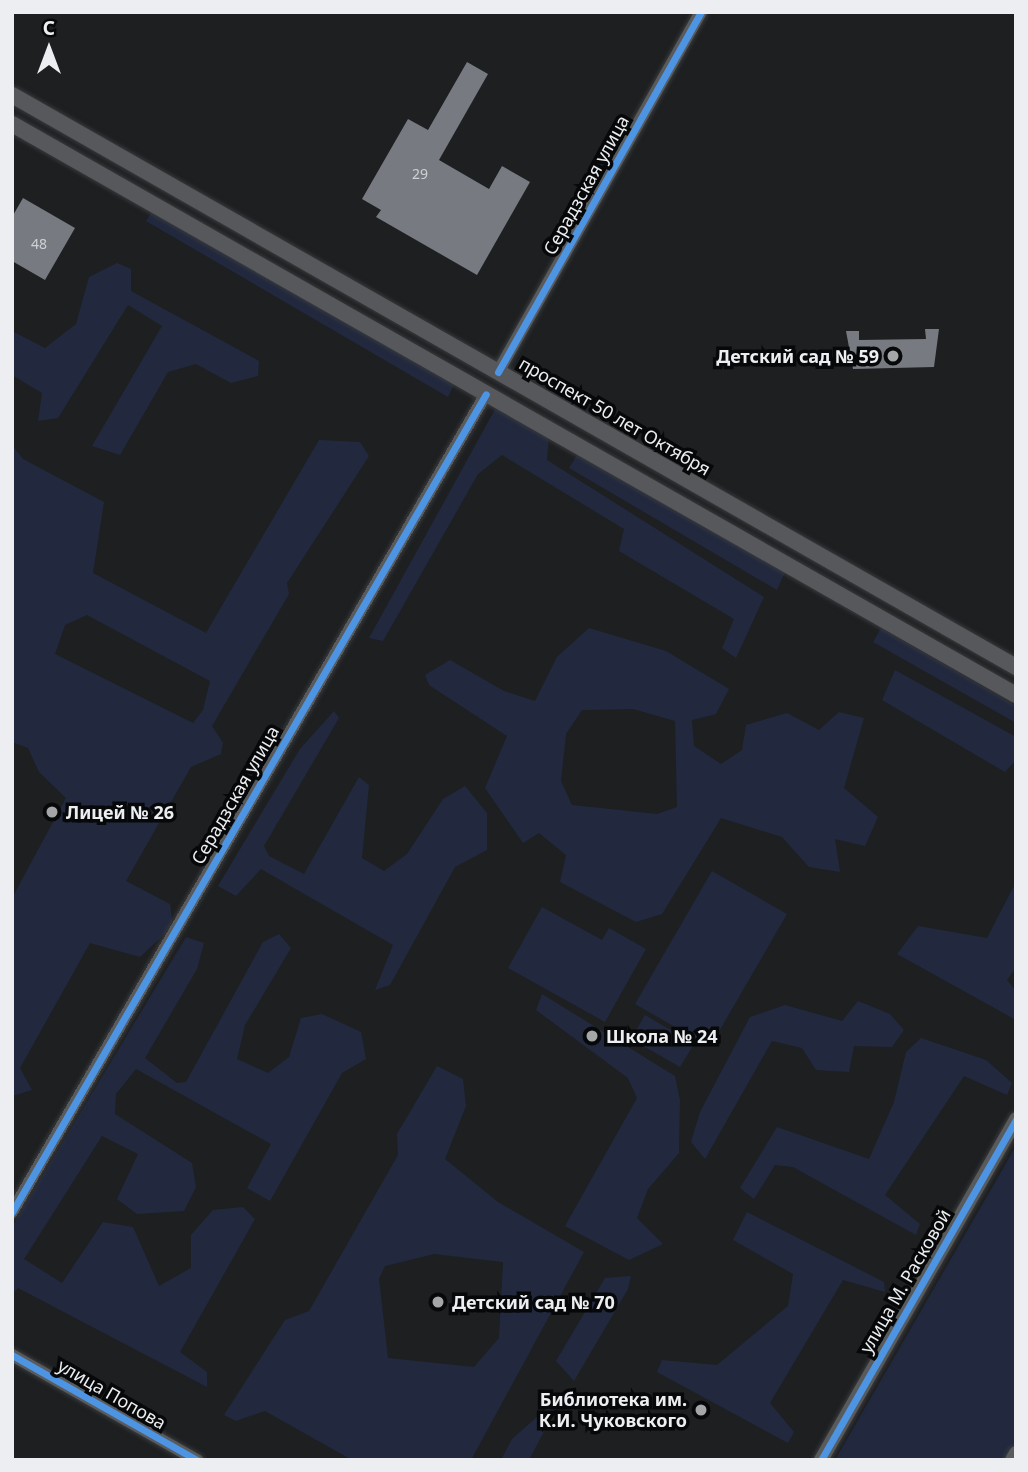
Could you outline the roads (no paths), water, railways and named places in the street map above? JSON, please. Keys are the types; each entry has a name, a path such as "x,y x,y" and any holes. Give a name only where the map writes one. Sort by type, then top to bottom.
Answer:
{"main road":[{"name":"проспект 50 лет Октября","path":"12,95 1016,667"},
{"path":"12,124 1016,695"},
{"name":"Серадзская улица","path":"486,394 498,372"}],"street":[{"name":"Серадзская улица","path":"498,372 701,12"},
{"name":"Серадзская улица","path":"12,1212 486,394"},
{"name":"улица М. Расковой","path":"821,1460 1016,1119"},
{"name":"улица Попова","path":"12,1355 197,1460"},
{"path":"1012,1460 1016,1453"}],"place":[{"name":"Детский сад № 59","path":"893,356"},
{"name":"Лицей № 26","path":"52,812"},
{"name":"Школа № 24","path":"592,1036"},
{"name":"Детский сад № 70","path":"438,1302"},
{"name":"Библиотека им. К.И. Чуковского","path":"701,1410"}]}
